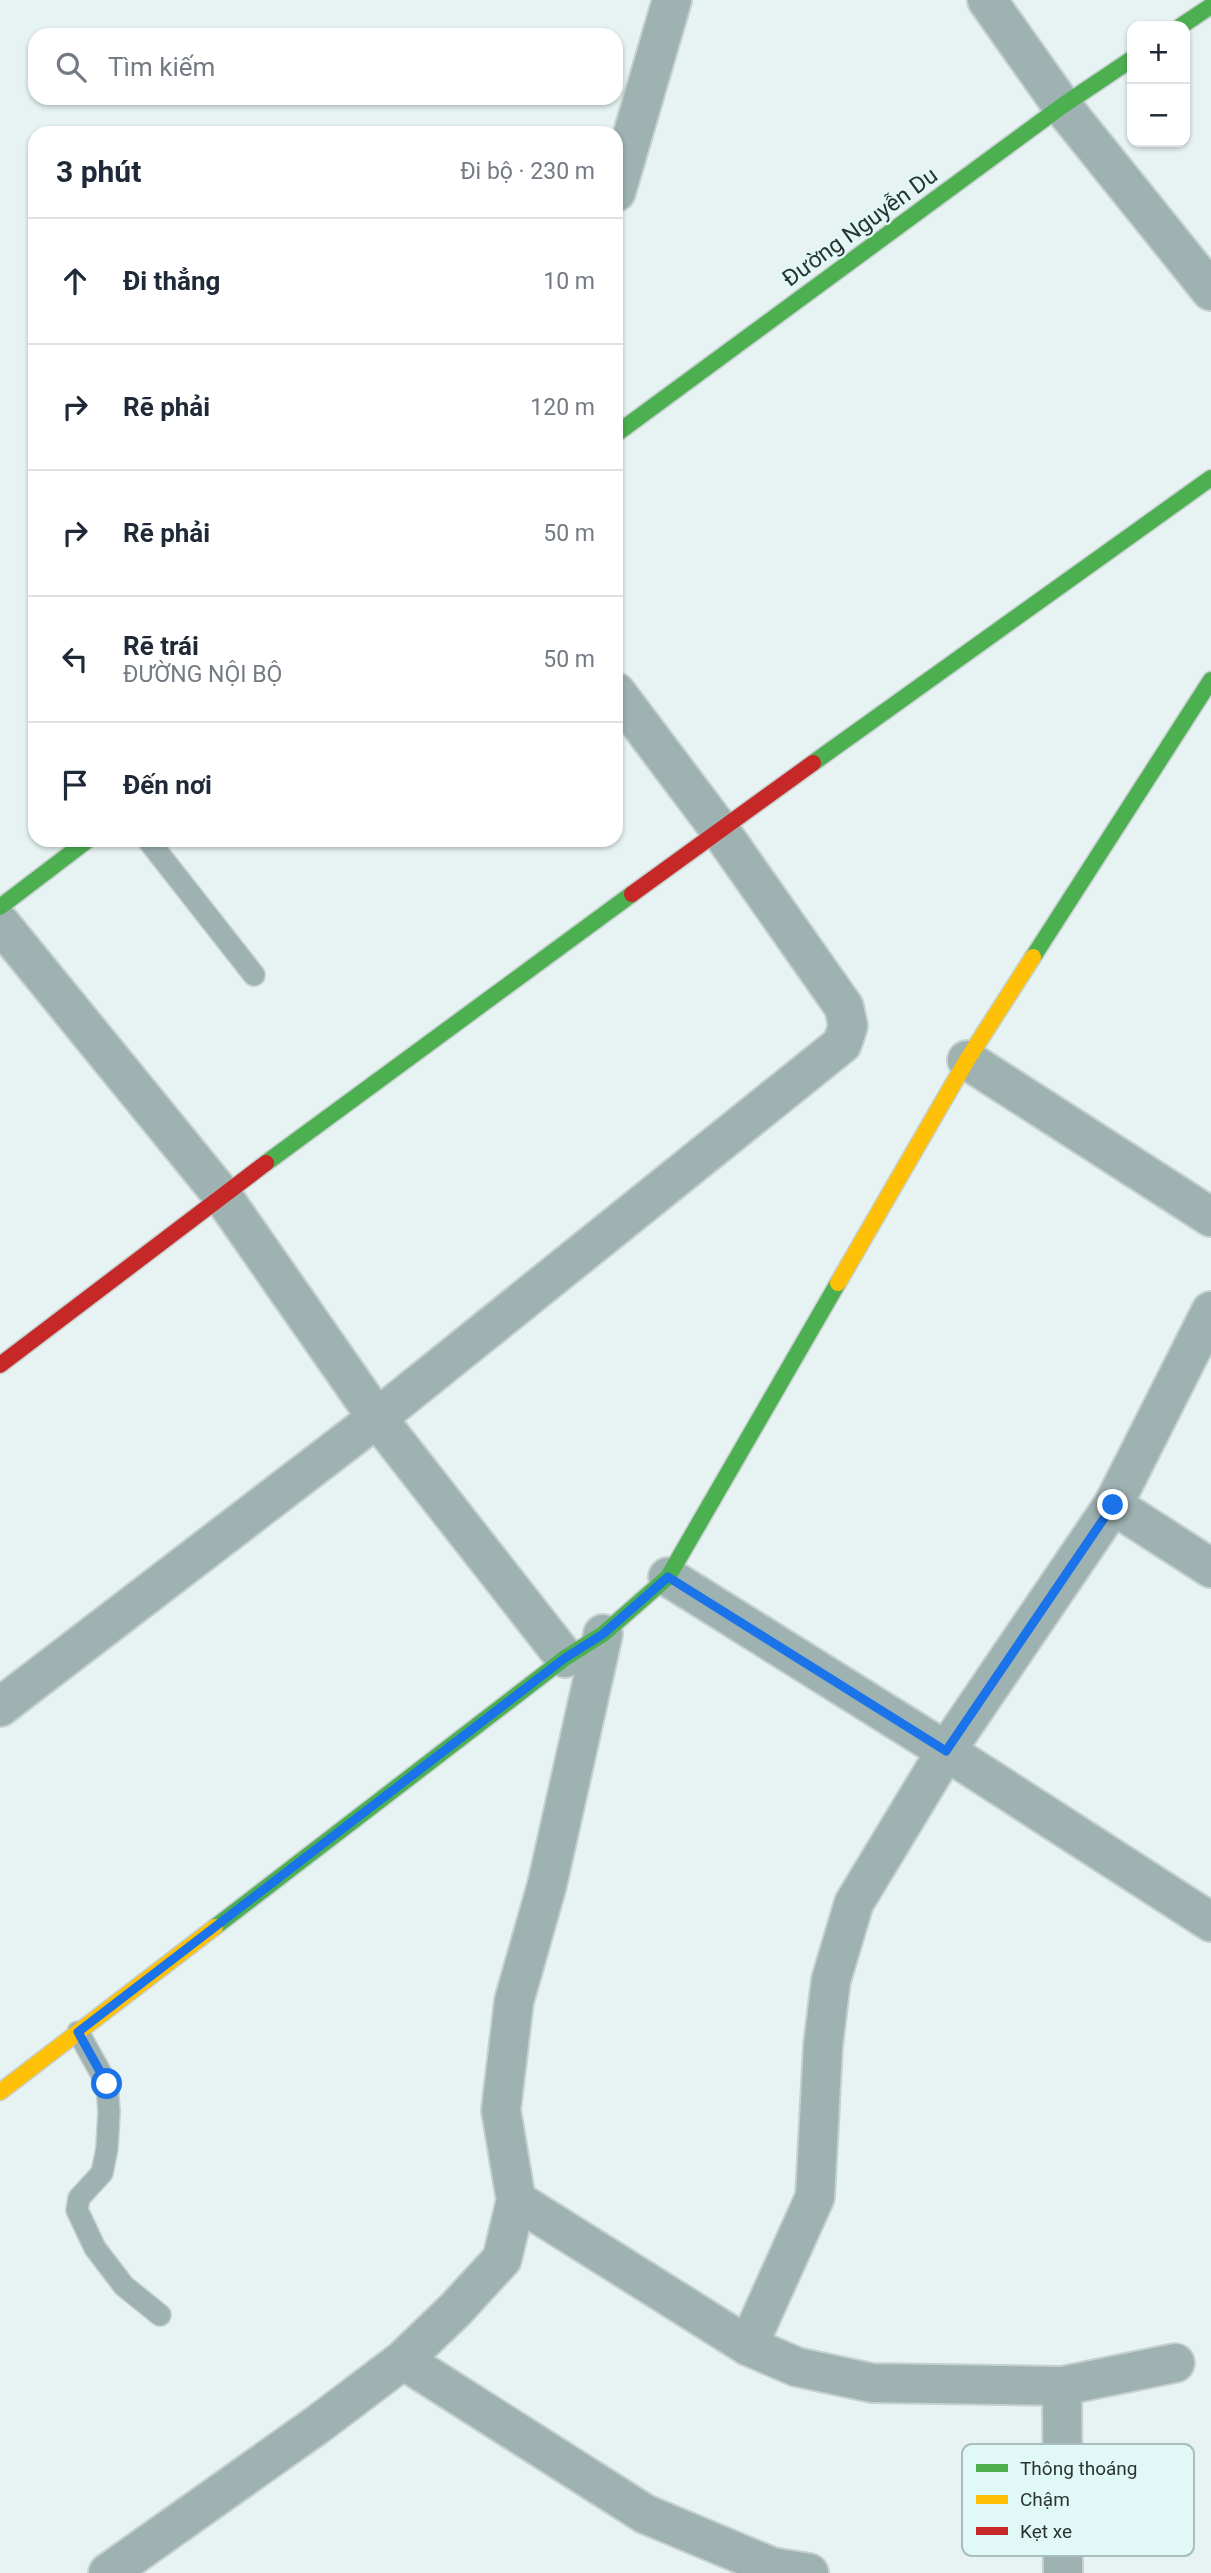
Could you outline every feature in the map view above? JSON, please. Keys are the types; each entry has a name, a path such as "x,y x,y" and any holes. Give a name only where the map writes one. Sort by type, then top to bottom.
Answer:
{"street":[{"path":"623,168 672,0"},
{"path":"986,0 1062,106 1211,291"},
{"path":"1188,21 1211,6"},
{"name":"Đường Nguyễn Du","path":"623,429 1062,106 1127,62"},
{"path":"0,1364 221,1194 719,829 1211,478"},
{"path":"0,2092 565,1658 603,1634 668,1577 967,1060 1211,680"},
{"path":"0,1707 377,1418 842,1044 848,1026 844,1007 719,829 623,701"},
{"path":"0,906 79,847"},
{"path":"0,923 221,1194 377,1418 565,1658"},
{"path":"967,1060 1211,1217"},
{"path":"748,2346 815,2197 823,2046 831,1980 854,1903 946,1751 1113,1505 1205,1322"},
{"path":"1113,1505 1211,1569"},
{"path":"668,1577 946,1751 1211,1922"},
{"path":"108,2573 317,2425 403,2360 455,2310 502,2259 516,2200 501,2110 514,2001 547,1885 603,1634"},
{"path":"516,2200 748,2346 797,2367 872,2383 1062,2386 1175,2362"},
{"path":"403,2360 645,2514 772,2567 809,2573"},
{"path":"1062,2386 1062,2444"}],"lane":[{"path":"153,847 254,975"},
{"path":"78,2032 107,2084 109,2112 102,2174 79,2198 77,2210 95,2248 124,2286 160,2315"}],"traffic: fast":[{"path":"1188,21 1211,6"},
{"path":"623,429 1062,106 1127,62"},
{"path":"813,763 1211,478"},
{"path":"1033,957 1211,680"},
{"path":"0,907 79,847"},
{"path":"266,1163 632,894"},
{"path":"215,1927 565,1658 603,1634 668,1577 838,1283"}],"traffic: slow":[{"path":"838,1283 967,1060 1033,957"},
{"path":"0,2092 215,1927"}],"traffic: jam":[{"path":"632,894 813,763"},
{"path":"0,1365 266,1163"}],"route":[{"path":"107,2084 78,2032 565,1658 603,1634 668,1577 946,1751 1113,1505"}]}
